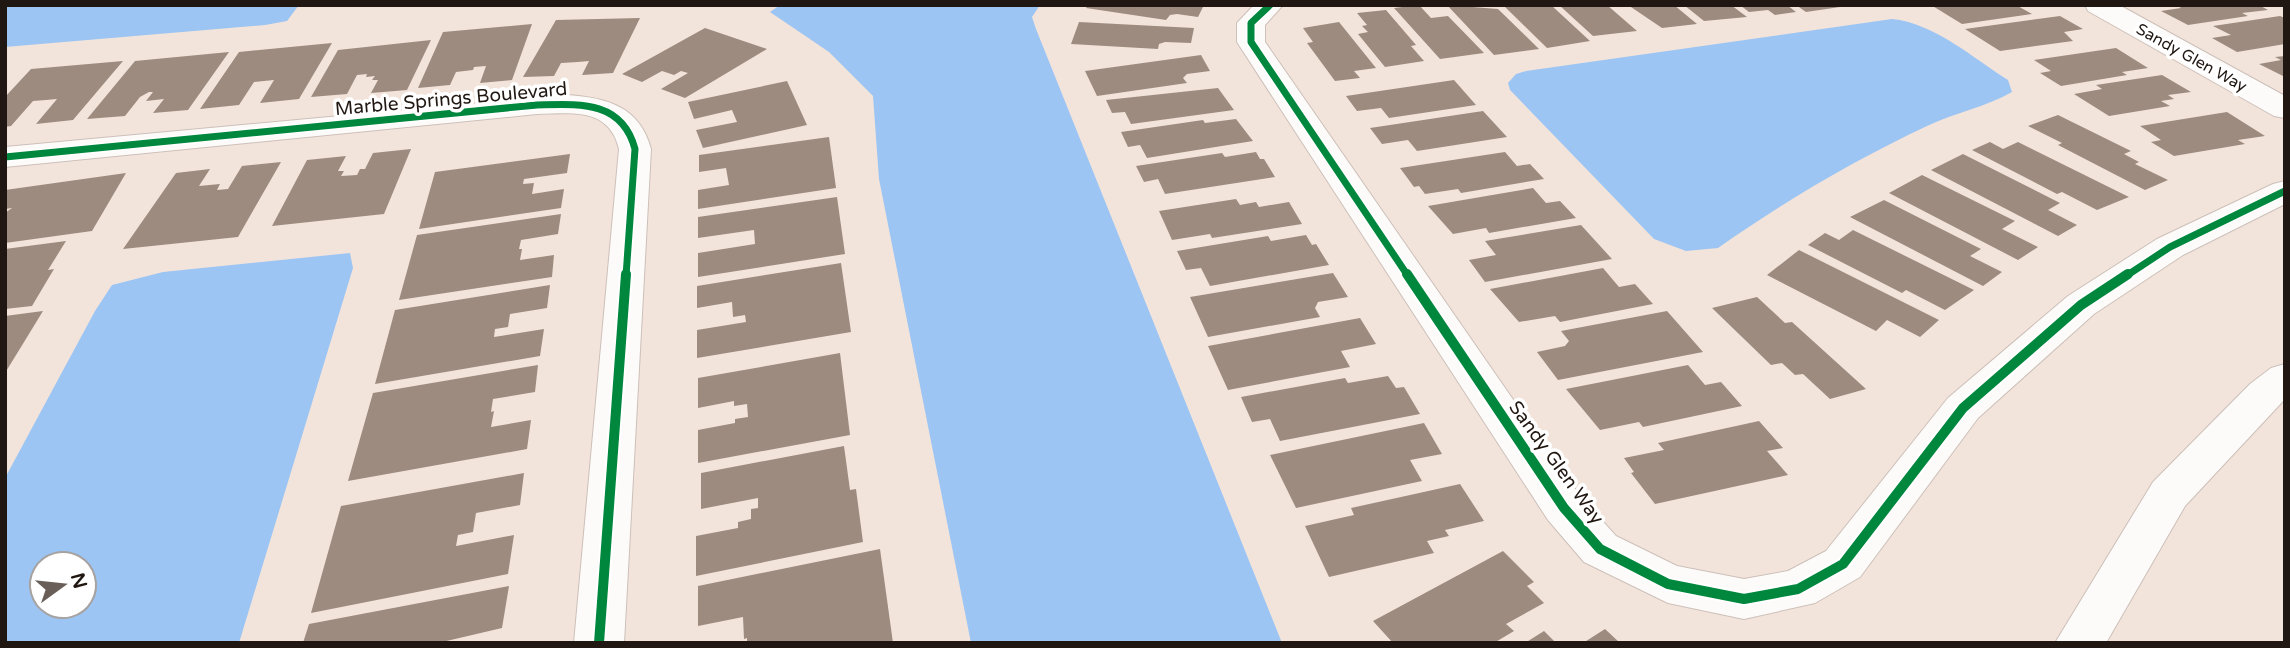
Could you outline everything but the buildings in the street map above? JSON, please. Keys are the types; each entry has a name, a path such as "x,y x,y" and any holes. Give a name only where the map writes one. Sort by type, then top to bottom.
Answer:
{"street":[{"name":"Sandy Glen Way","path":"1270,5 1251,23 1251,42 1564,508 1600,549 1668,584 1744,599 1798,589 1843,564 1963,408 2081,305 2170,247 2285,191"},
{"name":"Sandy Glen Way","path":"2098,5 2285,109"},
{"name":"Marble Springs Boulevard","path":"5,157 537,105 597,108 626,121 633,132 635,149 599,643"},
{"path":"2080,643 2169,494 2264,394 2285,378"}],"water":[{"path":"5,5 299,5 287,21 265,25 5,47"},
{"path":"780,5 1040,5 1032,17 1036,29 1282,643 971,643 879,179 873,96 829,52 770,12"},
{"path":"1892,19 1923,27 1953,43 2008,80 2012,92 1992,102 1937,121 1873,153 1794,198 1718,248 1686,251 1654,239 1510,90 1508,83 1516,74 1526,71"},
{"path":"350,253 353,268 239,643 5,643 5,478 95,311 112,285 163,272"}],"cycle path":[{"path":"1270,5 1251,23 1251,42 1564,508 1600,549 1668,584 1744,599 1798,589 1843,564 1963,408 2081,305 2170,247 2285,191"},
{"path":"5,157 537,105 598,108 623,121 631,133 635,149 599,643"}]}
